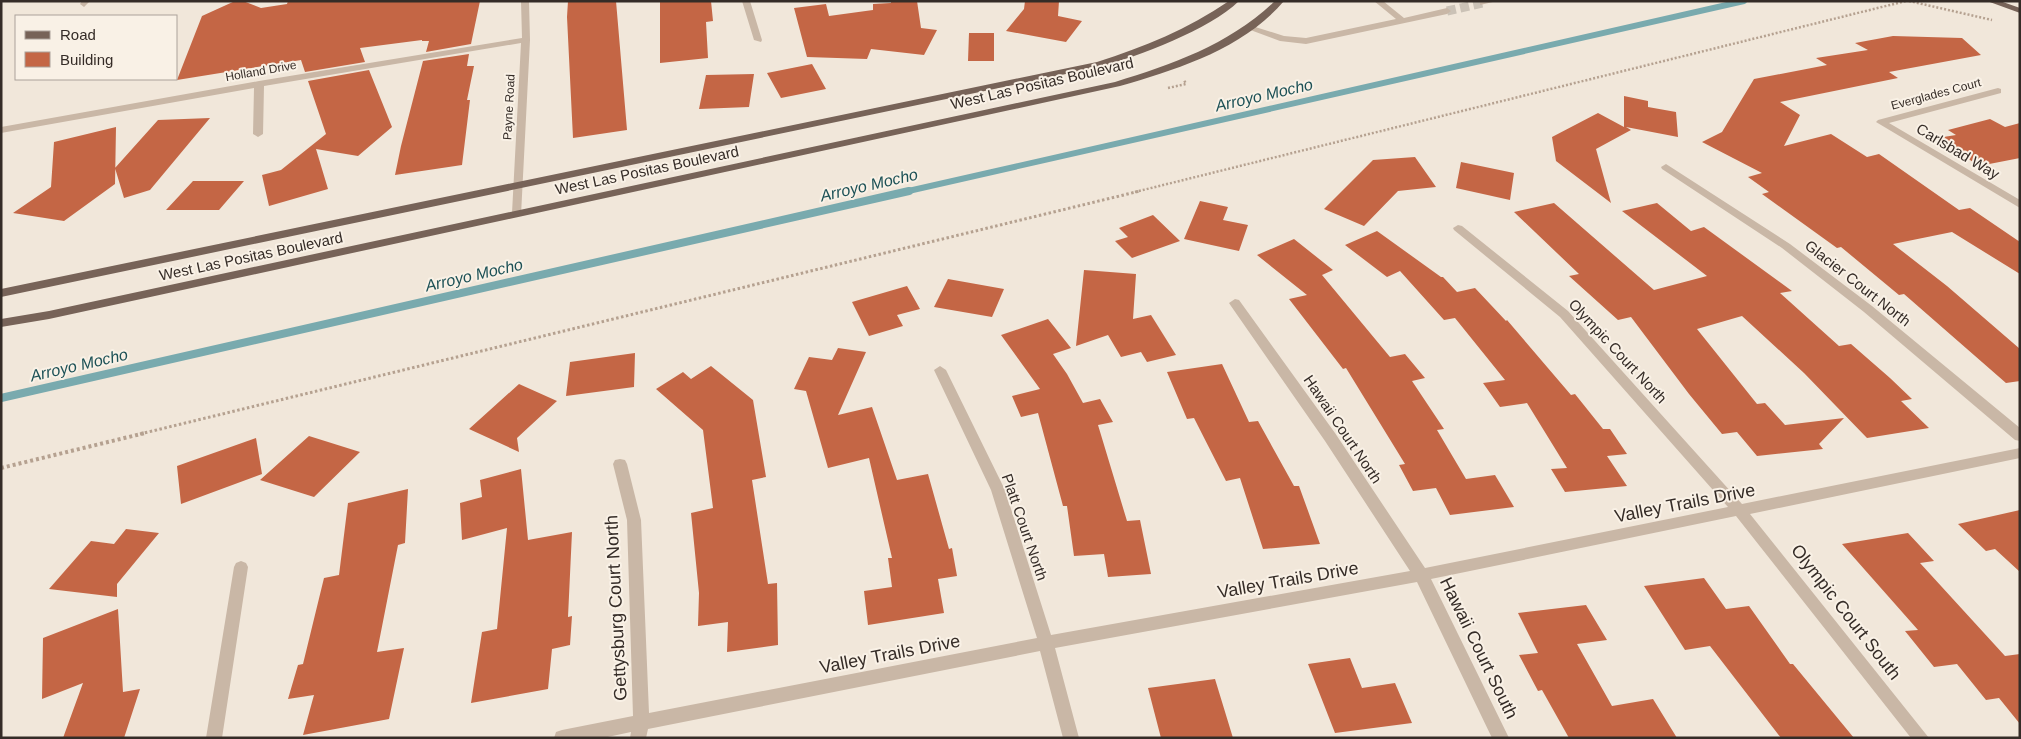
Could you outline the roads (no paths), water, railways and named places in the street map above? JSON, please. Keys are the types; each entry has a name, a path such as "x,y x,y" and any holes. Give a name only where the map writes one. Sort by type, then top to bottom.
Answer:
{"main road":[{"name":"West Las Positas Boulevard","path":"1,293 1099,64 1138,52 1181,34 1214,16 1235,1"},
{"name":"West Las Positas Boulevard","path":"1,323 49,315 1117,84 1161,71 1204,53 1249,28 1270,12 1280,1"},
{"path":"1991,1 2020,11"}],"street":[{"name":"Payne Road","path":"517,214 526,40 525,1"},
{"path":"746,1 758,40"},
{"path":"1378,1 1402,20"},
{"path":"1483,3 1493,1"},
{"path":"1249,28 1295,42 1448,11"},
{"name":"Holland Drive","path":"1,130 259,84 526,40"},
{"path":"258,134 259,84"},
{"name":"Everglades Court","path":"1881,122 1998,91"},
{"name":"Carlsbad Way","path":"1881,122 2020,205"},
{"name":"Glacier Court North","path":"1666,167 1786,246 1868,309 2020,436"},
{"name":"Olympic Court North","path":"1458,228 1564,314 1740,511"},
{"name":"Hawaii Court North","path":"1235,303 1330,437 1421,575"},
{"name":"Platt Court North","path":"940,370 998,490 1046,643 1071,738"},
{"name":"Valley Trails Drive","path":"562,738 639,730 1046,643 1421,575 2020,453"},
{"name":"Gettysburg Court North","path":"620,464 634,520 639,730"},
{"name":"Olympic Court South","path":"1740,511 1921,738"},
{"path":"214,738 241,567"},
{"name":"Hawaii Court South","path":"1421,575 1501,738"}],"waterway":[{"name":"Arroyo Mocho","path":"904,192 1744,1"},
{"name":"Arroyo Mocho","path":"1,398 909,191"}],"tunnel":[{"path":"1447,11 1483,3"}]}
